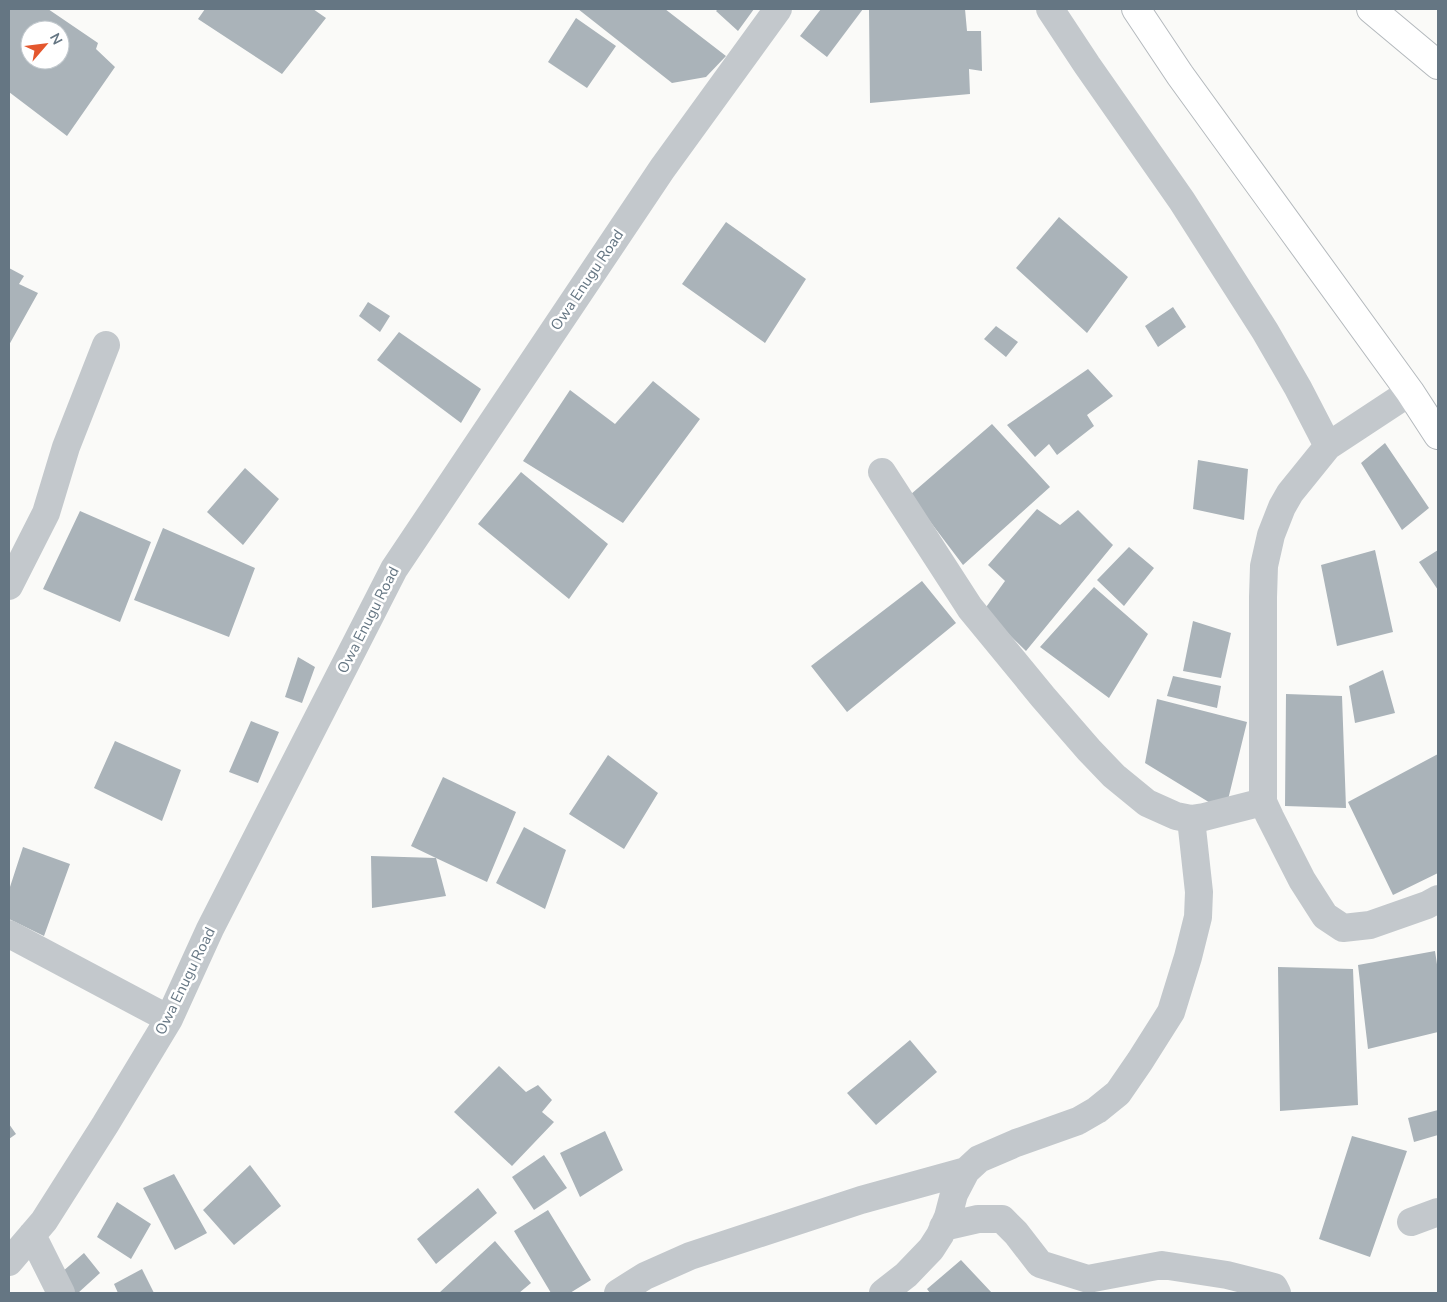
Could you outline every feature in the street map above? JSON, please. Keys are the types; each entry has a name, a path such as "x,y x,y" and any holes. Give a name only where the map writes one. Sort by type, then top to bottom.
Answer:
{"highway":[{"path":"1136,9 1180,75 1410,392 1438,434"},
{"path":"1371,9 1438,65"}],"street":[{"name":"Owa Enugu Road","path":"9,1262 44,1221 169,1019 210,929 394,569 662,169 778,9"},
{"path":"1050,9 1182,200 1260,323 1298,388 1328,446"},
{"path":"9,586 46,513 66,447 106,345"},
{"path":"1410,392 1328,446 1290,493 1271,535 1264,566 1263,802 1302,880 1325,916 1343,928 1370,925 1427,905 1438,899"},
{"path":"882,472 970,608 1043,697 1114,776 1147,804 1176,816 1191,819 1263,802"},
{"path":"883,1293 906,1275 932,1249 944,1227 954,1194 966,1171 979,1159 1016,1143 1078,1121 1097,1110 1118,1093 1140,1061 1171,1012 1198,917 1199,892 1191,819"},
{"path":"9,934 169,1019"},
{"path":"618,1293 645,1276 690,1256 860,1200 966,1171"},
{"path":"1412,1222 1438,1212"},
{"path":"944,1227 978,1219 1002,1219 1016,1233 1040,1264 1088,1279 1162,1264 1227,1275 1274,1287 1277,1293"},
{"path":"32,1235 61,1293"}],"building":[{"path":"9,9 48,9 64,20 20,20 20,70 70,70 70,24 98,43 96,49 115,67 67,136 9,92"},
{"path":"205,9 313,9 326,18 282,74 198,19"},
{"path":"578,9 665,9 726,56 706,77 672,83"},
{"path":"718,9 754,9 738,31 716,11"},
{"path":"821,9 863,9 827,57 800,36"},
{"path":"869,9 965,9 967,31 981,31 982,71 969,69 970,94 870,103"},
{"path":"576,18 616,46 587,88 548,62"},
{"path":"1059,217 1128,277 1087,333 1016,268"},
{"path":"726,222 806,279 765,343 682,284"},
{"path":"9,268 24,276 19,284 38,293 9,345"},
{"path":"368,302 390,316 380,332 359,316"},
{"path":"1173,307 1186,327 1158,347 1145,326"},
{"path":"996,326 1018,342 1006,357 984,339"},
{"path":"399,332 481,389 461,423 377,360"},
{"path":"1088,369 1113,396 1087,415 1094,426 1057,455 1049,444 1035,457 1007,425"},
{"path":"653,381 700,419 623,523 523,461 570,390 615,424"},
{"path":"992,424 1050,487 963,565 910,495"},
{"path":"1385,443 1429,508 1402,530 1361,463"},
{"path":"1198,460 1248,469 1244,520 1193,509"},
{"path":"245,468 279,499 243,545 207,512"},
{"path":"521,472 608,544 569,599 478,524"},
{"path":"1037,509 1060,525 1078,510 1113,545 1026,651 984,610 1005,581 988,565"},
{"path":"80,511 151,542 120,622 43,589"},
{"path":"163,528 255,568 229,637 134,600"},
{"path":"1129,547 1154,568 1124,606 1097,580"},
{"path":"1375,550 1393,632 1337,646 1321,565"},
{"path":"1438,550 1438,590 1419,562"},
{"path":"922,581 956,623 847,712 811,666"},
{"path":"1094,587 1148,634 1109,698 1040,647"},
{"path":"1193,621 1231,633 1221,678 1183,671"},
{"path":"298,657 315,667 302,703 285,697"},
{"path":"1383,670 1395,713 1355,723 1349,686"},
{"path":"1173,676 1221,686 1217,708 1167,696"},
{"path":"1286,694 1342,696 1346,808 1285,806"},
{"path":"1157,699 1247,722 1225,812 1145,763"},
{"path":"251,721 279,732 258,783 229,772"},
{"path":"115,741 181,770 162,821 94,788"},
{"path":"1438,754 1438,873 1393,895 1348,802"},
{"path":"608,755 658,793 624,849 569,814"},
{"path":"443,777 516,812 487,882 411,846"},
{"path":"524,827 566,850 545,909 496,883"},
{"path":"23,847 70,864 44,936 9,919 9,890"},
{"path":"371,856 436,858 446,896 372,908"},
{"path":"1435,951 1438,971 1438,1032 1368,1049 1358,965"},
{"path":"1278,967 1353,969 1358,1105 1280,1111"},
{"path":"910,1040 937,1072 876,1125 847,1093"},
{"path":"499,1066 526,1092 538,1085 552,1100 542,1112 554,1122 512,1166 454,1112"},
{"path":"1438,1110 1438,1135 1414,1142 1408,1118"},
{"path":"9,1124 16,1134 9,1139"},
{"path":"605,1131 623,1170 580,1197 560,1153"},
{"path":"1352,1136 1407,1151 1370,1257 1319,1239"},
{"path":"544,1155 567,1188 534,1210 512,1177"},
{"path":"250,1165 281,1206 234,1245 203,1210"},
{"path":"174,1174 207,1233 175,1250 143,1188"},
{"path":"478,1188 497,1213 436,1264 417,1239"},
{"path":"117,1202 151,1224 131,1259 97,1237"},
{"path":"548,1210 591,1280 570,1293 551,1293 514,1231"},
{"path":"495,1241 531,1283 519,1293 439,1293"},
{"path":"84,1253 100,1273 78,1293 75,1293 62,1272"},
{"path":"961,1260 992,1293 930,1293 927,1289"},
{"path":"142,1269 154,1293 118,1293 114,1284"}]}
